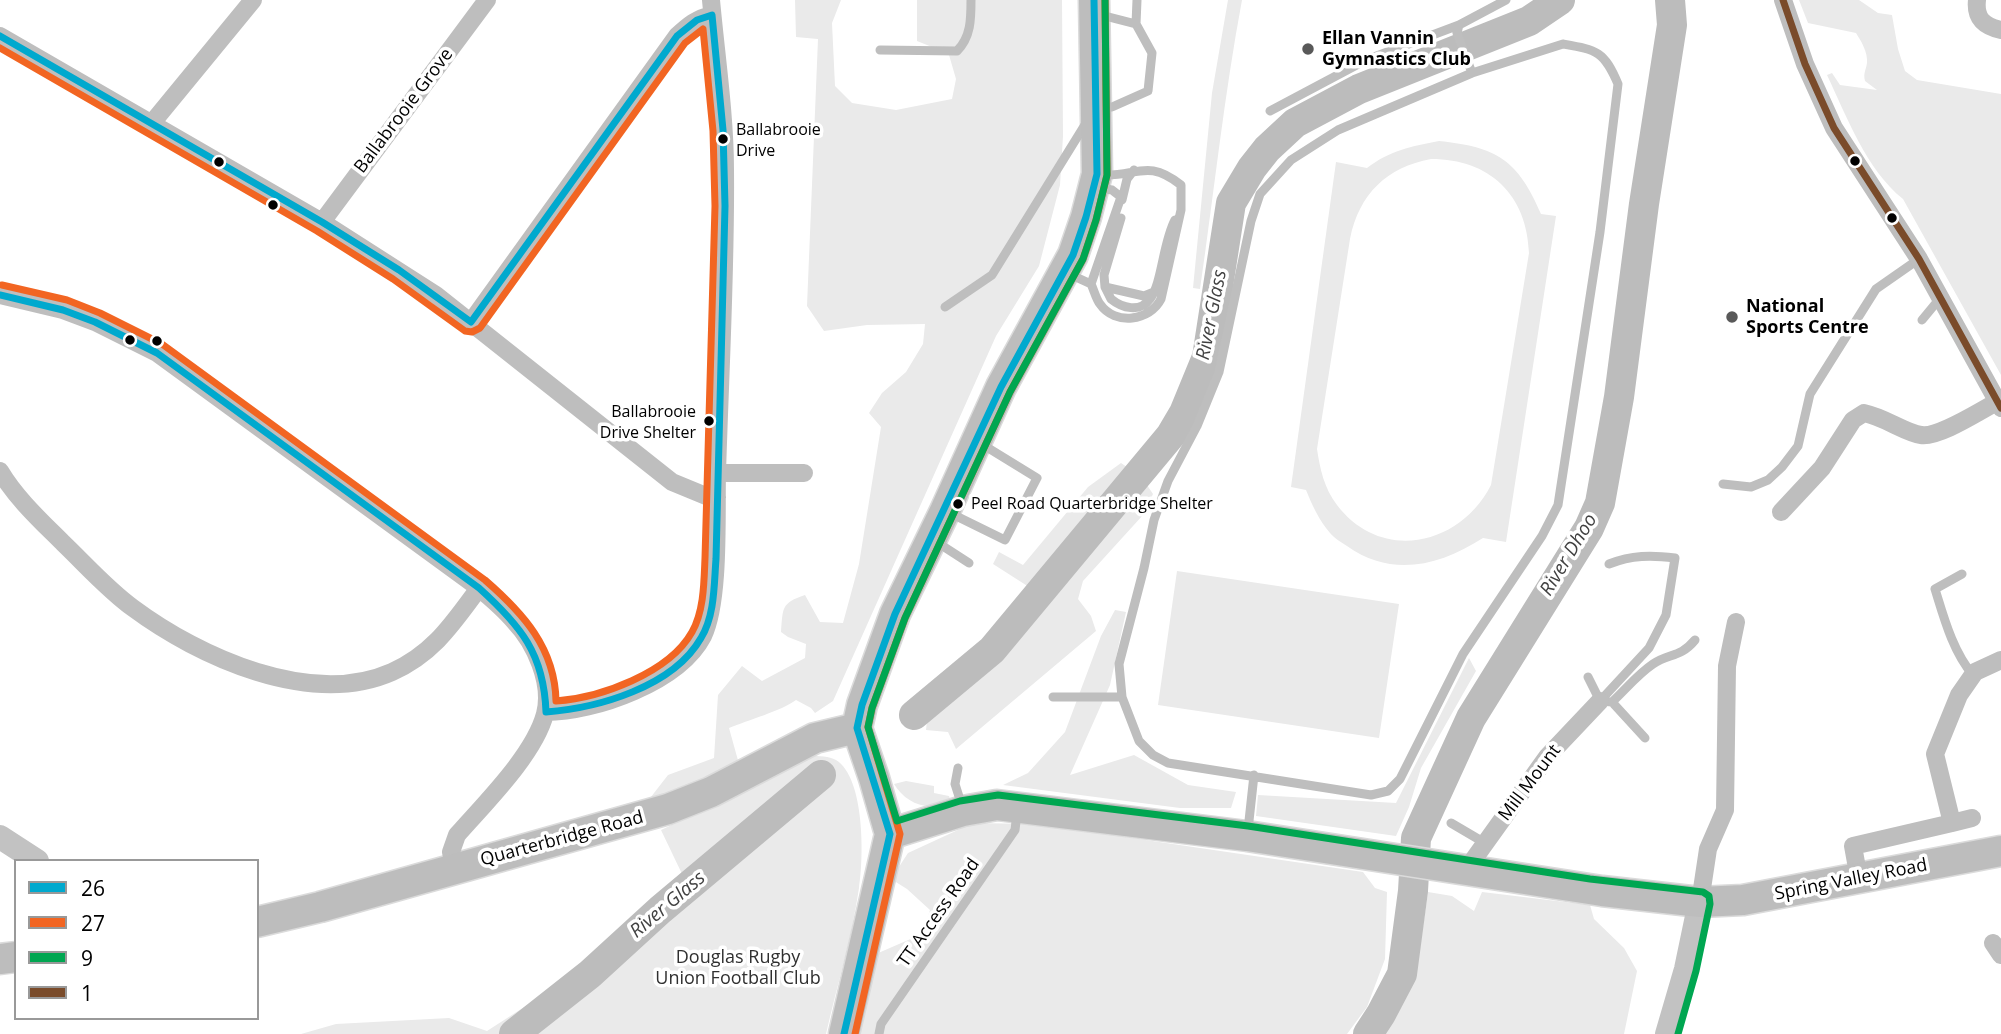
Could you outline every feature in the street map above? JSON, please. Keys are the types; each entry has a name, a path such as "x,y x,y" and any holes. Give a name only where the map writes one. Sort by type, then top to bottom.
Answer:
{"highway":[{"path":"845,1034 890,834 859,732 887,633 1019,349 1063,271 1104,186 1096,107 1094,7"},
{"name":"Quarterbridge Road","path":"259,922 668,809 711,792 815,738 859,732"},
{"name":"Spring Valley Road","path":"890,834 963,811 997,804 1247,836 1602,891 1700,902 1743,900 2001,851"}],"main road":[{"path":"0,837 34,859"},
{"path":"1667,1034 1686,969 1700,902"},
{"path":"259,906 300,912"}],"street":[{"path":"152,123 253,0"},
{"name":"Ballabrooie Grove","path":"322,222 487,0"},
{"path":"1781,512 1822,468 1853,420 1864,413 1877,415 1921,435 1934,434 1999,405 1919,259 1834,128 1805,64 1783,0"},
{"path":"1977,0 1976,11 1979,19 1987,26 2001,30"},
{"path":"471,322 677,36 711,8"},
{"path":"546,712 572,710 612,699 652,682 685,658 701,639 709,621 717,497 725,167 711,8"},
{"path":"0,36 400,270 471,322 671,482 706,496 717,497"},
{"path":"0,295 63,310 95,322 157,353 479,588 515,621 540,664 546,695 546,712 527,751 457,835 451,852 455,868"},
{"path":"0,471 8,485 43,523 132,607 167,631 221,658 253,671 285,679 317,684 346,684 391,673 415,660 439,642 479,588"},
{"path":"717,473 804,473"},
{"path":"1700,902 1708,849 1725,810 1727,666 1736,622"},
{"path":"1952,823 1935,754 1959,695 1975,672 2001,660"},
{"name":"Mill Mount","path":"1466,870 1547,757 1606,701"},
{"path":"1859,879 1853,846 1972,818"}],"lane":[{"path":"880,50 957,51 965,42 971,19 971,0"},
{"path":"945,306 992,275 1096,107 1112,107 1149,91 1152,52 1136,24 1137,0"},
{"path":"1270,111 1366,60 1458,29 1506,0"},
{"path":"1094,7 1136,24"},
{"path":"1458,29 1470,70"},
{"path":"1563,44 1592,49 1609,63 1618,84 1600,232 1558,505 1542,536 1463,654 1400,779 1388,791 1371,795 1168,763 1153,755 1139,741 1122,697 1119,664 1154,520 1168,481 1197,426 1219,372 1251,221 1260,194 1292,160 1338,130 1470,70 1563,44"},
{"path":"1144,168 1172,178 1181,186 1181,210 1163,291 1155,310 1148,315 1132,319 1115,315 1100,305 1091,284 1104,186 1114,175 1144,168"},
{"path":"1104,186 1127,179 1134,170"},
{"path":"1104,186 1123,212 1104,275 1105,286 1111,299 1129,308 1142,307 1154,292 1168,238 1181,210"},
{"path":"1723,484 1751,487 1768,480 1782,467 1798,446 1810,394 1875,289 1919,259"},
{"path":"1063,271 1091,284"},
{"path":"1105,286 1144,296 1154,292"},
{"path":"1922,320 1941,298"},
{"path":"945,511 1005,540 1037,478 976,441"},
{"path":"931,537 969,563"},
{"path":"1606,701 1649,648 1666,615 1675,558 1630,556 1609,564"},
{"path":"1962,574 1935,589 1957,650 1973,675"},
{"path":"1606,701 1654,663 1675,656 1695,640"},
{"path":"1588,677 1606,701 1645,738"},
{"path":"1053,697 1122,697"},
{"path":"958,768 955,784 963,811"},
{"path":"1247,836 1254,775"},
{"name":"TT Access Road","path":"879,1034 881,1024 1015,830 1017,807"},
{"path":"1451,823 1485,843"}],"green space":[{"path":"795,0 841,0 832,23 835,86 852,103 896,110 952,99 956,79 947,48 932,47 917,41 917,0 1062,0 1063,136 1060,185 1039,266 996,336 833,701 815,713 796,700 773,712 729,728 739,764 729,771 647,802 668,775 714,758 718,695 742,666 762,681 805,658 806,644 781,632 783,612 787,604 805,595 820,622 843,623 859,564 881,427 869,413 882,393 906,372 923,344 925,324 867,325 824,331 807,306 818,39 796,37"},
{"path":"1228,0 1242,0 1224,108 1200,289 1193,288 1212,93"},
{"path":"1799,0 1859,0 1878,13 1892,15 1905,71 1917,80 2001,94 2001,375 1903,199 1878,173 1868,158 1827,75 1832,73 1840,85 1877,90 1865,81 1867,59 1862,43 1856,33 1808,23"},
{"path":"1439,141 1491,152 1514,169 1524,181 1541,214 1556,216 1506,542 1483,538 1450,556 1398,565 1364,556 1338,540 1322,523 1306,490 1291,487 1336,162 1367,168 1392,153","holes":["1431,159 1452,161 1487,173 1513,198 1527,232 1529,253 1491,485 1477,506 1460,522 1419,540 1397,540 1375,535 1355,523 1337,505 1323,478 1317,449 1350,239 1360,209 1377,185 1401,169"]},
{"path":"1121,463 1130,469 1029,587 993,564 999,552 1023,565 1088,487"},
{"path":"1147,485 1153,494 1143,515 1083,581 1078,599 1091,616 1096,631 956,749 948,732 926,730 928,712 1001,653"},
{"path":"1177,571 1399,604 1379,738 1158,705"},
{"path":"1115,610 1126,612 1110,685 1070,775 1134,755 1188,785 1236,792 1231,808 1180,808 1003,785 1028,773 1065,732 1101,636"},
{"path":"1469,658 1476,671 1421,768 1409,807 1396,836 1256,816 1258,795 1396,803"},
{"name":"Douglas Rugby Union Football Club","path":"810,756 824,756 836,760 846,769 857,800 862,839 861,875 856,906 826,1034 301,1034 336,1024 449,1018 487,1031 667,915 683,876 661,830"},
{"path":"906,781 934,786 934,793 949,796 950,799 935,806 919,805 905,797 894,784"},
{"path":"973,823 1037,824 1363,872 1375,888 1387,892 1385,959 1367,1007 1347,1034 859,1034 876,954 922,934 930,910 907,889 891,879 908,853"},
{"path":"1428,892 1452,896 1474,911 1482,892 1590,905 1594,919 1624,948 1637,971 1624,1034 1376,1034 1399,1000 1420,948"}],"waterway":[{"name":"River Glass","path":"914,715 992,650 1171,435 1184,413 1207,357 1231,203 1267,149 1295,123 1359,89 1529,21 1560,0"},
{"name":"River Dhoo","path":"1368,1034 1402,974 1413,891 1416,838 1471,718 1589,528 1600,503 1619,397 1644,204 1672,25 1670,0"},
{"name":"River Glass","path":"514,1034 590,974 660,910 821,775"}],"transit line":[{"name":"26","path":"844,1034 890,834 857,728 862,705 895,614 1001,387 1073,255 1086,217 1097,174 1094,0"},
{"name":"27","path":"855,1034 900,834 868,727 872,708 905,618 1010,392 1083,259 1096,220 1107,175 1105,0"},
{"name":"9","path":"1105,0 1107,175 1096,220 1083,259 1010,392 905,618 872,708 868,727 897,821 960,801 998,795 1248,826 1590,879 1703,892 1709,896 1710,904 1696,971 1678,1034"},
{"name":"1","path":"1783,0 1805,64 1834,128 1919,259 2001,408"},
{"name":"26","path":"0,36 322,222 399,270 471,322 677,36 697,20 712,15 723,130 725,206 716,559 713,599 706,629 688,655 672,670 653,682 611,700 546,712 541,674 527,642 507,615 479,588 157,353 95,322 63,310 0,295"},
{"name":"27","path":"0,48 317,231 393,279 465,331 472,332 480,328 685,43 703,29 713,131 715,206 704,577 696,624 681,647 667,660 632,681 593,695 556,701 550,664 543,648 524,619 485,580 162,344 67,300 2,285"}],"place":[{"name":"Ellan Vannin Gymnastics Club","path":"1308,49"},
{"name":"Ballabrooie Drive","path":"723,139"},
{"name":"National Sports Centre","path":"1732,317"},
{"name":"Ballabrooie Drive Shelter","path":"709,421"},
{"name":"Peel Road Quarterbridge Shelter","path":"958,504"}]}
